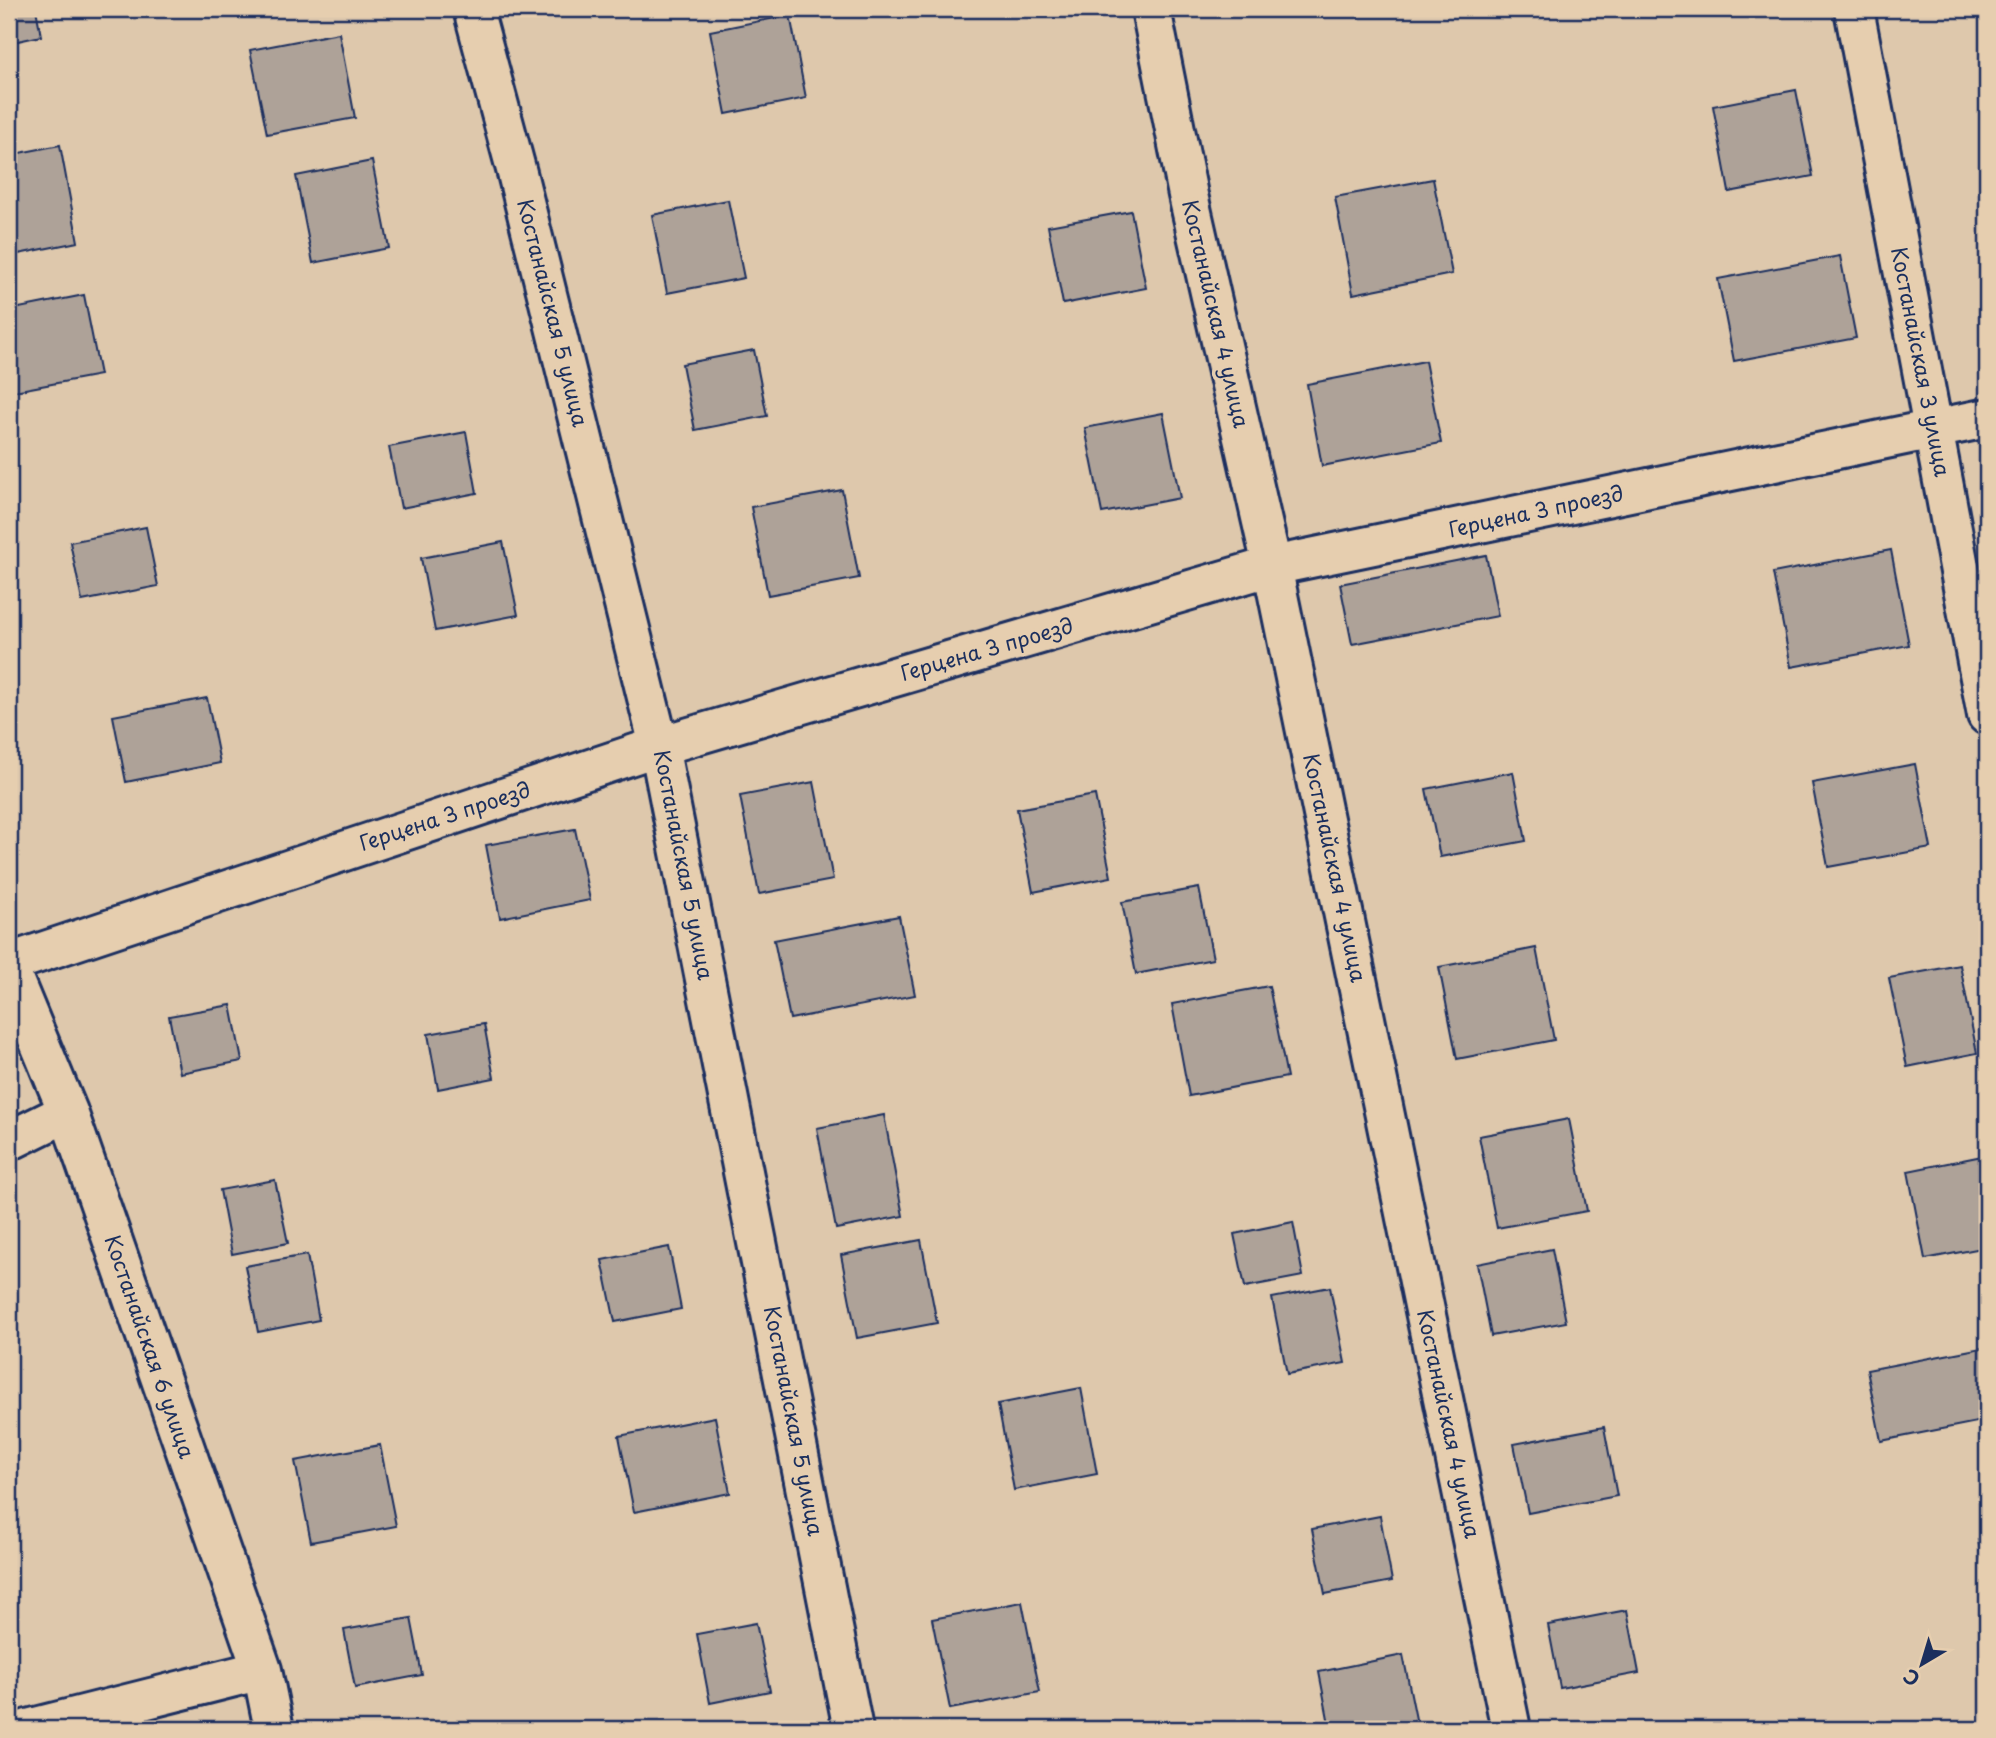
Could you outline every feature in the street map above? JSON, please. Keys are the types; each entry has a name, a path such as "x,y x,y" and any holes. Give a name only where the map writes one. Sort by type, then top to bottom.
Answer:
{"street":[{"name":"Костанайская 5 улица","path":"473,9 517,173 659,746 853,1729"},
{"name":"Костанайская 4 улица","path":"1151,9 1188,195 1272,566 1511,1729"},
{"name":"Костанайская 3 улица","path":"1854,9 1987,715"},
{"name":"Герцена 3 проезд","path":"9,963 659,746 1272,566 1987,418"},
{"name":"Костанайская 6 улица","path":"9,969 68,1111 262,1670 274,1729"},
{"path":"9,1141 68,1111"},
{"path":"28,1729 262,1670"}],"building":[{"path":"9,9 36,9 41,36 9,43"},
{"path":"790,15 806,98 726,114 710,31"},
{"path":"339,33 355,118 267,134 250,50"},
{"path":"1796,90 1813,176 1729,192 1713,106"},
{"path":"60,145 78,242 18,254 9,207 9,155"},
{"path":"372,161 389,248 313,263 296,176"},
{"path":"1433,179 1452,274 1353,294 1335,197"},
{"path":"728,200 744,278 667,293 652,215"},
{"path":"1131,211 1146,288 1063,304 1048,226"},
{"path":"1840,256 1856,338 1734,361 1718,279"},
{"path":"84,295 100,375 9,392 9,310"},
{"path":"754,350 767,416 695,430 682,364"},
{"path":"1425,361 1441,443 1322,466 1307,384"},
{"path":"1163,413 1180,498 1102,513 1085,428"},
{"path":"466,432 477,493 401,508 389,447"},
{"path":"842,490 859,578 768,595 751,507"},
{"path":"146,527 158,586 82,601 70,542"},
{"path":"503,542 518,615 435,631 421,558"},
{"path":"1891,550 1909,645 1791,667 1773,573"},
{"path":"1486,555 1498,616 1352,644 1340,584"},
{"path":"207,698 220,763 126,782 113,716"},
{"path":"1915,764 1931,848 1828,867 1812,783"},
{"path":"1513,772 1526,841 1440,857 1426,789"},
{"path":"814,782 833,880 759,894 740,796"},
{"path":"1095,795 1111,877 1033,892 1017,809"},
{"path":"575,829 590,900 500,918 486,845"},
{"path":"1199,888 1213,959 1136,974 1122,902"},
{"path":"899,916 915,995 790,1019 774,940"},
{"path":"1536,948 1554,1040 1457,1059 1439,967"},
{"path":"1960,965 1977,1053 1907,1067 1889,978"},
{"path":"1269,986 1287,1077 1189,1096 1172,1004"},
{"path":"231,1005 242,1061 180,1073 169,1016"},
{"path":"484,1024 494,1078 438,1089 428,1034"},
{"path":"884,1115 903,1216 836,1229 817,1128"},
{"path":"1569,1119 1587,1211 1497,1228 1479,1136"},
{"path":"1987,1155 1987,1247 1925,1259 1908,1171"},
{"path":"275,1180 288,1243 232,1254 220,1190"},
{"path":"1293,1222 1303,1276 1245,1287 1234,1234"},
{"path":"921,1240 937,1323 857,1338 841,1255"},
{"path":"669,1247 681,1309 615,1322 602,1260"},
{"path":"1552,1249 1566,1322 1491,1336 1477,1264"},
{"path":"307,1255 319,1320 258,1332 245,1266"},
{"path":"1330,1287 1345,1363 1287,1374 1272,1298"},
{"path":"1987,1347 1987,1420 1881,1441 1867,1370"},
{"path":"1081,1388 1097,1474 1014,1490 998,1404"},
{"path":"715,1417 730,1493 634,1512 619,1436"},
{"path":"1604,1427 1617,1496 1528,1513 1514,1444"},
{"path":"380,1445 396,1526 311,1542 295,1461"},
{"path":"1380,1516 1392,1581 1325,1594 1312,1529"},
{"path":"1987,1538 1987,1586 1978,1540"},
{"path":"1022,1602 1040,1692 950,1709 932,1619"},
{"path":"1627,1610 1639,1673 1560,1688 1548,1625"},
{"path":"411,1618 422,1675 355,1688 344,1630"},
{"path":"756,1623 770,1691 710,1703 697,1634"},
{"path":"1403,1655 1418,1729 1330,1729 1319,1672"}]}
